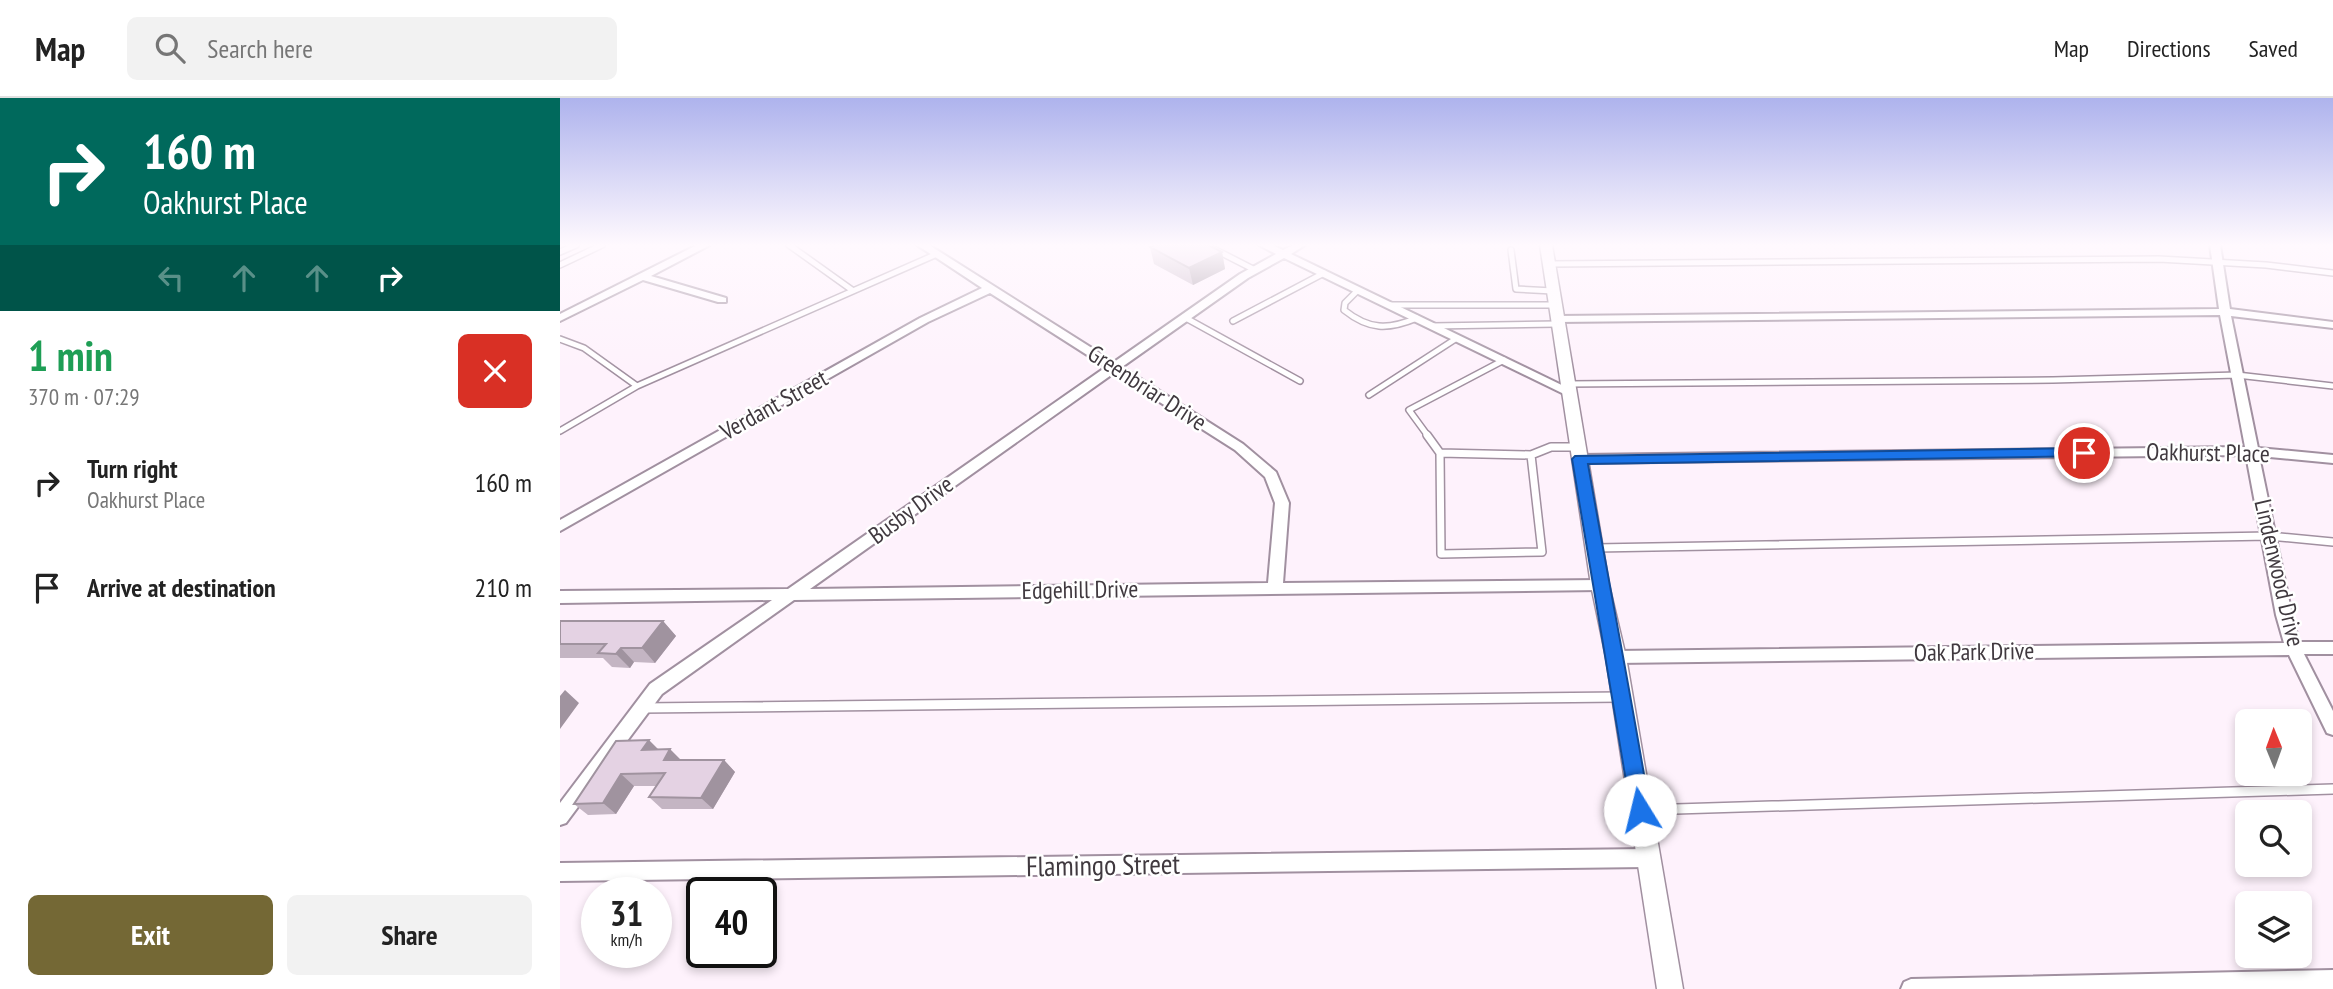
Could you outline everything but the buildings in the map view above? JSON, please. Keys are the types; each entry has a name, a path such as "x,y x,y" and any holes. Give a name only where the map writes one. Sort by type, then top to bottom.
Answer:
{"street":[{"path":"560,318 623,287"},
{"path":"675,287 722,300"},
{"name":"Busby Drive","path":"560,817 656,689 1230,287"},
{"path":"1351,287 1567,387"},
{"path":"1552,287 1670,989"},
{"name":"Lindenwood Drive","path":"2221,287 2284,615 2293,648 2333,729"},
{"name":"Greenbriar Drive","path":"991,288 1239,447 1271,475 1282,503 1275,588"},
{"name":"Verdant Street","path":"560,526 924,320 991,288"},
{"path":"1555,310 2225,312 2333,325"},
{"name":"Oakhurst Place","path":"1579,453 2251,451 2333,459"},
{"name":"Edgehill Drive","path":"560,597 1600,585"},
{"name":"Oak Park Drive","path":"1616,657 2333,648"},
{"name":"Flamingo Street","path":"560,872 1647,858"},
{"path":"1911,989 2333,980"}],"lane":[{"path":"847,287 852,290"},
{"path":"560,431 637,386 860,287"},
{"path":"1233,321 1298,287"},
{"path":"1516,287 1555,310"},
{"path":"1358,290 1345,303 1343,310 1368,325 1385,330 1417,318"},
{"path":"1390,305 1555,310"},
{"path":"1432,326 1555,310"},
{"path":"1184,317 1300,381"},
{"path":"1369,395 1457,338"},
{"path":"560,339 584,348 637,386"},
{"path":"1504,360 1409,410 1440,453 1441,554 1542,552 1531,454"},
{"path":"1567,387 2237,375 2333,386"},
{"path":"1440,453 1531,454 1551,447 1579,453"},
{"path":"1594,548 2269,536 2333,542"},
{"path":"642,708 1621,697"},
{"path":"1640,810 2333,789"}],"route":[{"path":"1640,810 1616,657 1600,585 1580,459 2084,453"}]}
